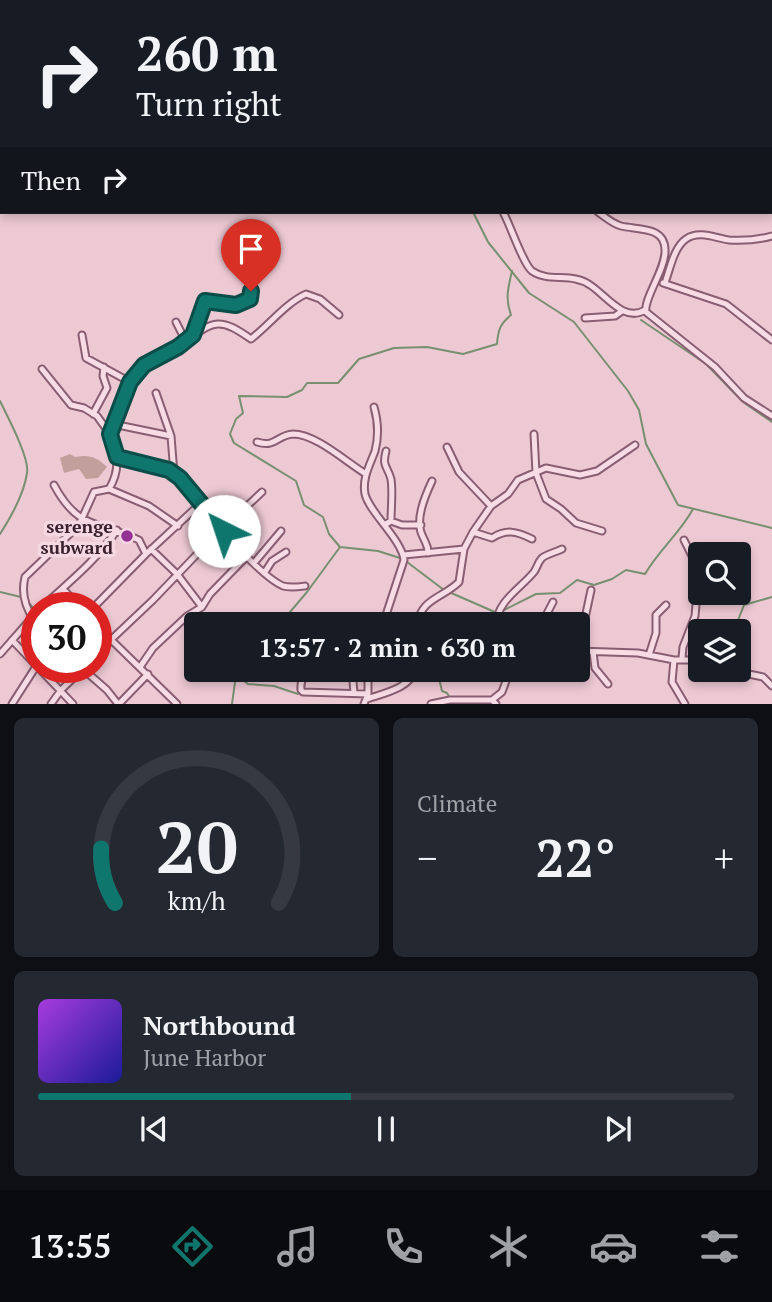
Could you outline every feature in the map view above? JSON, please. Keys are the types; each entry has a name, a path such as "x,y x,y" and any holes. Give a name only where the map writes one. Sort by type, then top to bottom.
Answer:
{"street":[{"path":"504,214 532,271 550,278 564,277 583,281 622,311 636,314 645,310 657,284 666,250 662,238 653,231 619,225 601,214"},
{"path":"665,283 676,253 687,238 710,235 729,240 754,240 772,236"},
{"path":"657,284 665,283 726,304 772,340"},
{"path":"193,335 205,301 236,305 250,299 251,291"},
{"path":"110,434 130,382 144,365 186,342 193,335 221,324 231,326 251,339 279,313 306,294 320,299 339,315"},
{"path":"645,310 715,367 744,398 772,416"},
{"path":"585,318 615,316 622,311"},
{"path":"176,322 186,342"},
{"path":"82,335 83,356 130,382"},
{"path":"93,414 107,388 103,376 104,367"},
{"path":"42,369 71,405 84,408 93,414 110,434 117,457 116,475 109,489"},
{"path":"156,393 171,436 174,474"},
{"path":"374,407 377,416 377,440 364,485 367,500 388,523 404,555 401,574 387,612"},
{"path":"113,424 171,436"},
{"path":"534,434 536,473 548,502 561,509 576,523 602,531"},
{"path":"257,442 270,445 288,435 305,436 366,474"},
{"path":"420,612 459,582 464,549 473,532 491,506 508,494 518,480 551,468 573,474 589,474 635,445"},
{"path":"447,447 459,472 491,506"},
{"path":"386,451 383,462 391,481 388,523"},
{"path":"117,457 169,470 254,563 282,585 305,586"},
{"path":"428,553 427,541 422,534 420,508 432,481"},
{"path":"54,485 67,508 83,520 139,540 148,552 177,574 202,607"},
{"path":"24,592 25,578 83,520 94,492 109,489 149,506 178,526"},
{"path":"207,511 221,506 246,507 262,492"},
{"path":"109,592 200,504"},
{"path":"388,523 421,525"},
{"path":"60,592 110,541 117,530"},
{"path":"112,639 224,531"},
{"path":"254,563 281,531"},
{"path":"473,532 492,538 503,532 513,532 531,538"},
{"path":"682,658 683,647 695,616 697,593 693,558 684,540"},
{"path":"404,555 464,549"},
{"path":"500,612 512,592 535,571 541,559 562,549"},
{"path":"265,572 272,561 286,552"},
{"path":"140,667 153,648 187,616 202,607 210,594 247,556"},
{"path":"63,589 66,592"},
{"path":"586,612 591,590"},
{"path":"548,612 553,602"},
{"path":"649,655 656,633 656,615 666,605"},
{"path":"0,654 21,630"},
{"path":"12,640 21,650"},
{"path":"112,643 148,674 173,702"},
{"path":"590,652 649,655 674,660 688,659"},
{"path":"593,652 595,668 608,684"},
{"path":"674,660 672,682 685,704"},
{"path":"100,683 118,704 148,674"},
{"path":"751,674 763,677 772,687"},
{"path":"302,682 305,703"},
{"path":"353,682 354,694"},
{"path":"303,692 354,694 366,699 406,682"},
{"path":"435,703 494,702 506,682"},
{"path":"12,704 25,683"},
{"path":"54,683 73,704"},
{"path":"51,704 68,683"},
{"path":"340,694 341,704"}],"shaded area":[{"path":"70,454 75,457 92,457 107,467 98,478 86,479 79,469 64,473 60,458"}],"waterway":[{"path":"474,214 488,242 529,293 574,322 628,391 639,410 646,444 678,505 772,528"},
{"path":"340,547 329,534 323,517 304,505 296,481 234,443 230,434 236,419 243,413 239,396 287,397 302,390 307,383 338,383 359,359 394,348 427,347 463,354 497,344 500,328 511,315 508,288 512,271"},
{"path":"641,320 706,364 743,402 772,422"},
{"path":"699,351 716,365"},
{"path":"0,401 22,448 27,466 20,497 0,534"},
{"path":"504,610 536,594 560,593 577,580 594,585 612,579 626,570 645,574 693,509"},
{"path":"290,612 340,547 378,551 403,559"},
{"path":"407,562 444,590"},
{"path":"0,592 21,597"},
{"path":"449,592 495,612"},
{"path":"739,619 744,605 772,597"},
{"path":"232,704 235,682"},
{"path":"245,682 274,686 298,694"},
{"path":"440,682 442,691 450,698"}],"place":[{"name":"serenge subward","path":"127,536"}],"route":[{"path":"224,531 180,478 169,470 117,457 110,434 117,409 130,382 144,365 165,355 193,335 205,301 236,305 251,299 251,291"}]}
